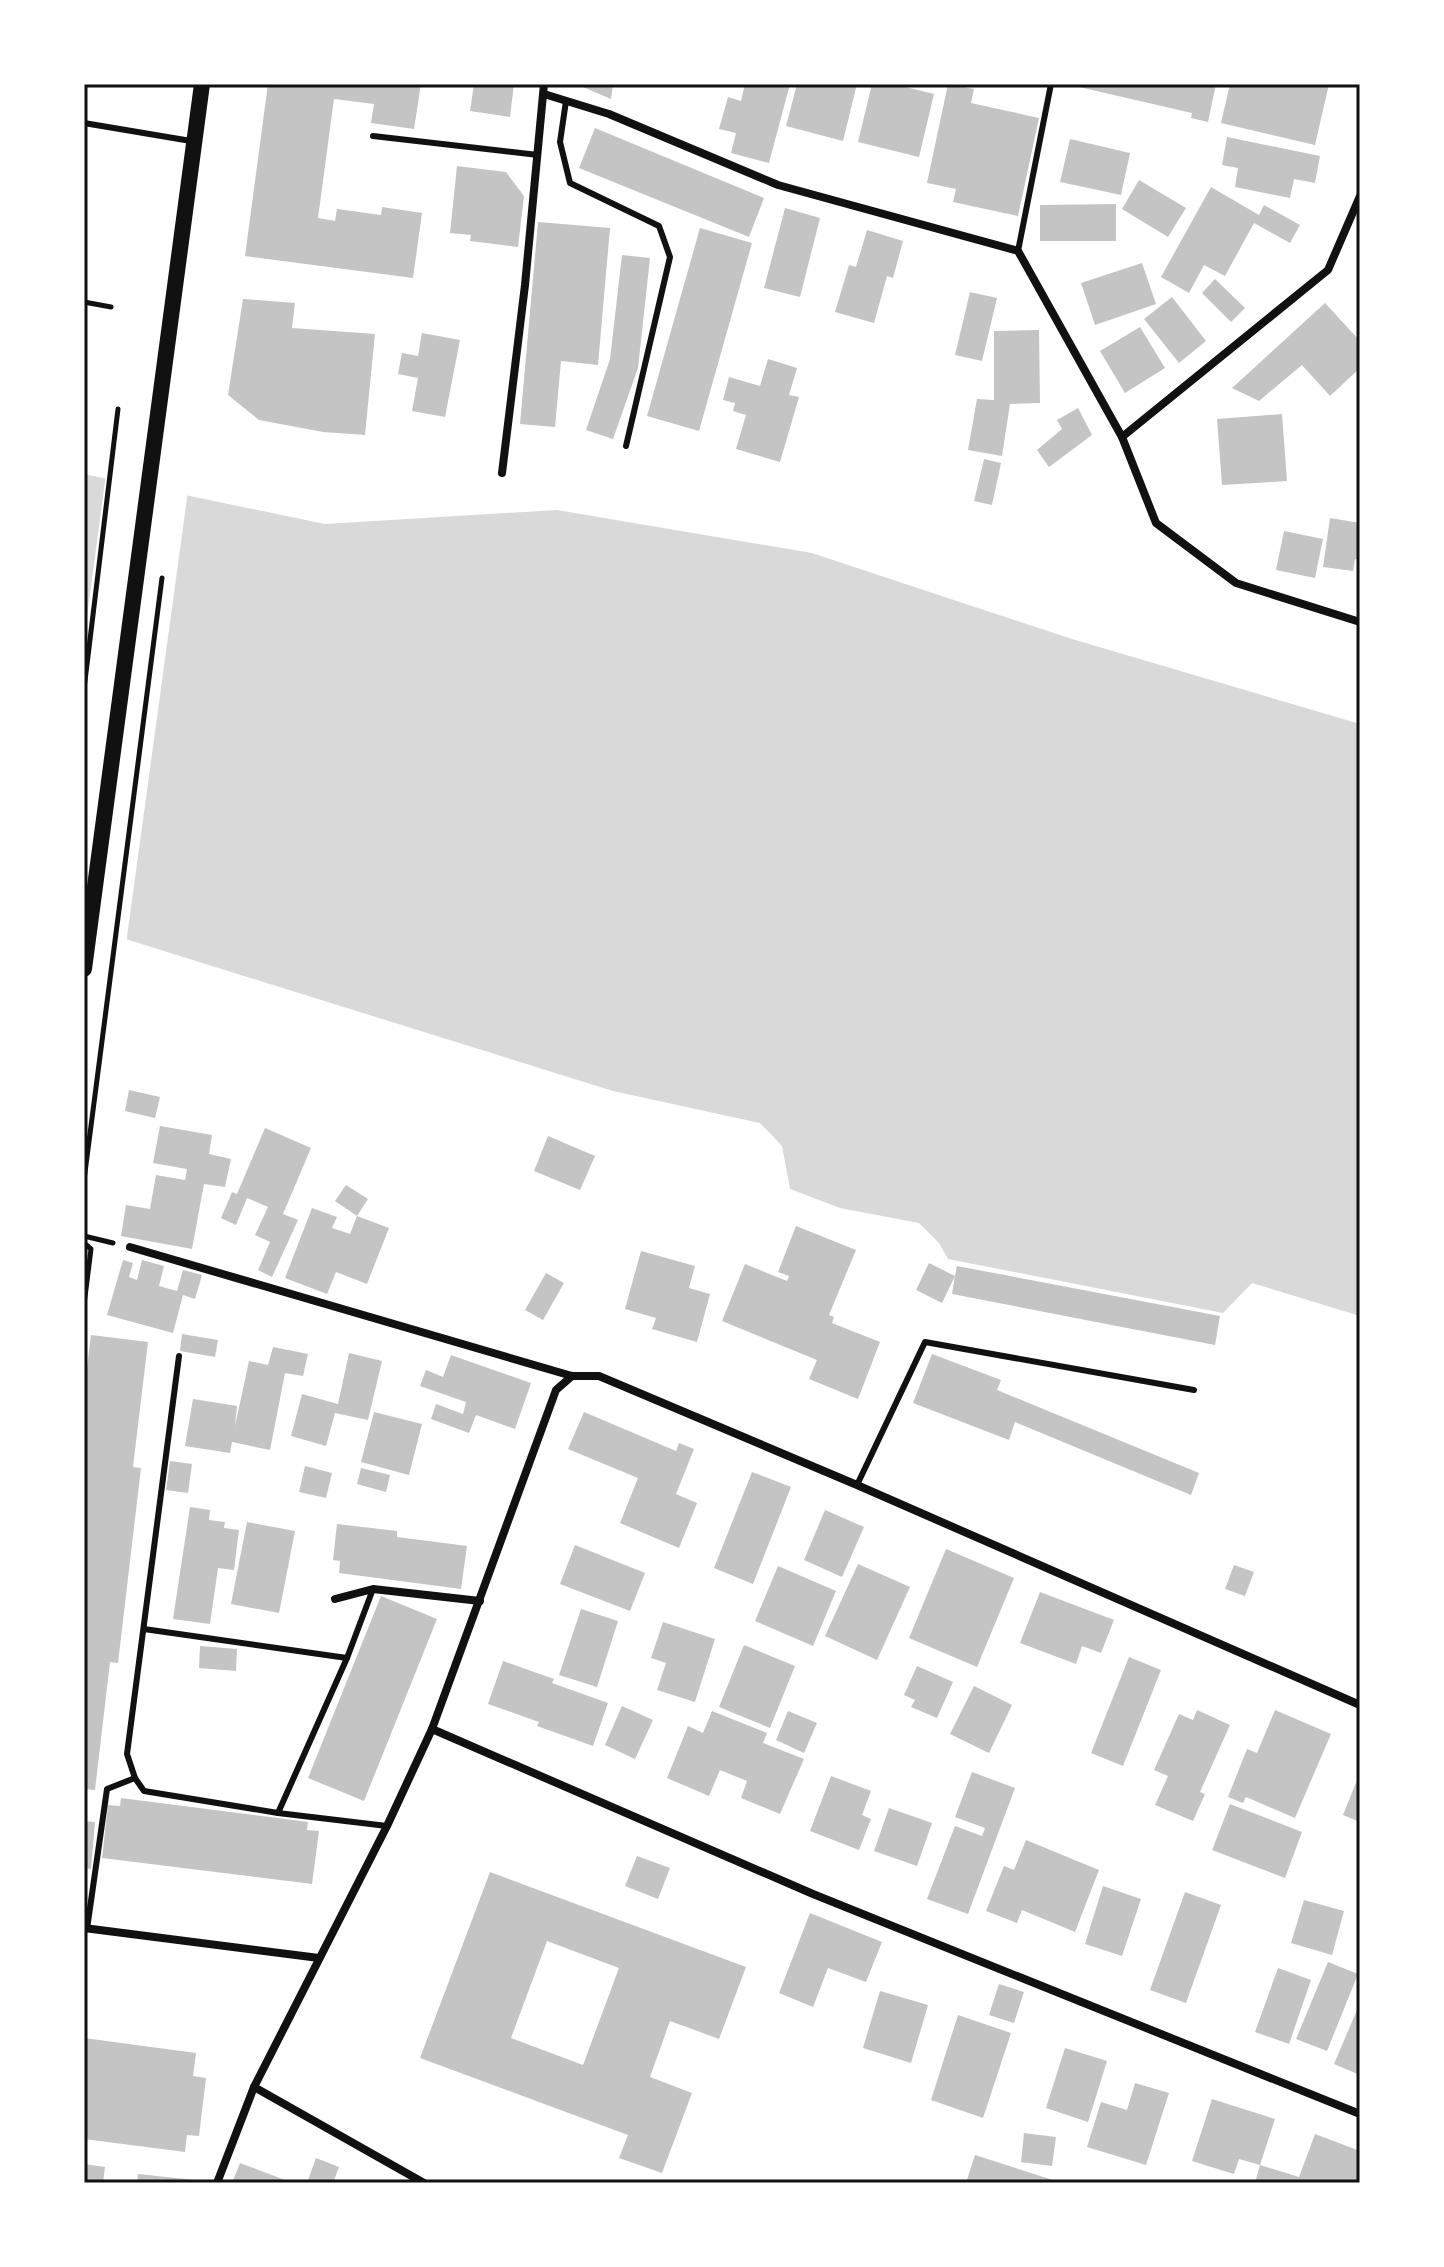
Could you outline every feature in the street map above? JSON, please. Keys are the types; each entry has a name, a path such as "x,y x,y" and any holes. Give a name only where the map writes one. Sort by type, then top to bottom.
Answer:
{"main road":[{"path":"84,969 202,84"}],"street":[{"path":"502,473 544,89 566,101 609,114 778,185 1018,251 1122,437 1156,523 1236,583 1360,622"},
{"path":"1122,437 1328,270 1358,212 1360,196"},
{"path":"130,1247 572,1376 599,1376 1360,1705"},
{"path":"217,2183 254,2087 387,1826 432,1729 556,1390 572,1376"},
{"path":"335,1599 373,1589 480,1601"},
{"path":"432,1729 813,1894 1360,2114"},
{"path":"85,1928 319,1958"},
{"path":"254,2087 424,2183"}],"lane":[{"path":"1018,251 1051,84"},
{"path":"566,101 560,142 570,183 659,226 670,257 626,446"},
{"path":"84,123 194,142"},
{"path":"373,136 538,155"},
{"path":"857,1485 925,1342 1194,1390"},
{"path":"179,1356 127,1754 135,1778 144,1791 278,1813 387,1826"},
{"path":"278,1813 347,1658 373,1589"},
{"path":"144,1629 347,1658"},
{"path":"85,1928 107,1789 135,1778"}],"path":[{"path":"84,302 111,307"},
{"path":"84,689 118,409"},
{"path":"84,1180 163,570"},
{"path":"84,1236 130,1247"},
{"path":"84,1243 91,1249 84,1305"}],"shaded area":[{"path":"84,474 325,524 557,510 812,553 1072,639 1360,724 1360,1316 1252,1283 1223,1313 948,1259 939,1243 919,1223 840,1208 790,1189 782,1146 760,1123 613,1091 84,926"}],"pier":[{"path":"106,474 188,491 126,944 84,930 84,639"}],"building":[{"path":"268,84 421,84 414,129 371,123 374,104 334,99 318,218 335,221 337,209 381,215 382,207 422,213 413,278 245,256"},
{"path":"474,84 514,84 510,117 470,111"},
{"path":"576,84 613,84 611,99"},
{"path":"745,84 790,84 769,163 731,153 736,133 719,129 728,97 741,101"},
{"path":"797,84 857,84 843,141 786,126"},
{"path":"872,84 894,84 934,94 919,157 858,142"},
{"path":"948,84 974,89 971,103 1039,118 1018,216 953,202 956,189 927,183"},
{"path":"1066,84 1216,84 1208,122 1191,118 1192,113"},
{"path":"1230,84 1329,84 1315,145 1221,123"},
{"path":"595,128 764,198 749,237 579,168"},
{"path":"1227,137 1320,156 1315,183 1294,179 1290,198 1235,187 1238,168 1222,165"},
{"path":"1070,139 1130,153 1121,195 1060,182"},
{"path":"457,166 506,172 524,196 518,247 470,241 471,235 450,233"},
{"path":"1139,180 1186,208 1168,237 1122,209"},
{"path":"1211,187 1259,215 1264,205 1300,225 1290,243 1254,223 1225,276 1204,265 1189,293 1161,277"},
{"path":"1116,204 1116,241 1040,241 1040,205"},
{"path":"785,208 820,218 800,297 764,288"},
{"path":"538,222 610,228 598,365 561,361 555,427 520,424"},
{"path":"700,228 752,243 699,431 647,416"},
{"path":"867,230 903,241 893,278 887,276 874,323 835,312 849,265 856,267"},
{"path":"622,255 650,258 638,368 613,439 586,430 610,359"},
{"path":"1142,263 1156,304 1095,325 1081,283"},
{"path":"1215,279 1245,308 1231,322 1202,293"},
{"path":"970,292 997,298 982,361 955,355"},
{"path":"1172,297 1206,341 1179,363 1144,319"},
{"path":"243,299 295,303 292,328 375,334 365,435 323,432 259,420 228,395"},
{"path":"1325,303 1360,341 1360,368 1330,396 1302,365 1259,401 1232,388"},
{"path":"1140,327 1165,368 1125,393 1100,351"},
{"path":"1039,330 1040,403 1010,404 1002,456 968,450 977,399 994,400 994,331"},
{"path":"422,333 460,340 445,417 412,411 418,378 398,374 402,353 418,356"},
{"path":"768,359 797,368 789,395 799,397 780,462 736,449 746,415 733,411 735,403 723,400 729,377 760,386"},
{"path":"1078,408 1092,435 1049,467 1037,450 1062,429 1057,420"},
{"path":"1282,414 1287,481 1222,485 1217,419"},
{"path":"984,459 1001,463 992,505 974,501"},
{"path":"1330,518 1360,523 1360,560 1355,559 1353,571 1323,567"},
{"path":"1284,531 1323,539 1315,578 1276,570"},
{"path":"129,1090 160,1097 155,1118 125,1111"},
{"path":"160,1126 212,1135 209,1154 231,1159 225,1187 204,1184 192,1249 121,1236 126,1205 150,1209 156,1175 185,1180 187,1169 153,1163"},
{"path":"265,1128 311,1148 283,1214 298,1220 272,1277 258,1270 270,1242 255,1235 268,1207 247,1198 236,1225 221,1218 232,1192 237,1194"},
{"path":"548,1136 595,1156 580,1190 534,1171"},
{"path":"346,1185 368,1199 357,1216 335,1201"},
{"path":"312,1208 337,1217 332,1228 350,1234 357,1216 389,1228 367,1284 336,1272 327,1294 285,1278"},
{"path":"796,1226 856,1250 829,1315 834,1317 832,1323 880,1342 858,1399 809,1379 817,1360 722,1321 745,1264 787,1281 789,1276 778,1272"},
{"path":"641,1251 695,1266 689,1288 710,1294 697,1342 652,1329 656,1318 625,1309"},
{"path":"123,1260 133,1263 129,1277 137,1280 142,1260 164,1266 159,1286 177,1291 183,1270 202,1275 195,1299 183,1295 173,1333 107,1315"},
{"path":"929,1263 955,1276 942,1303 916,1290"},
{"path":"957,1266 1220,1316 1215,1345 952,1294"},
{"path":"546,1273 564,1283 543,1320 525,1310"},
{"path":"182,1334 218,1340 215,1357 180,1351"},
{"path":"91,1335 148,1342 133,1467 141,1468 118,1663 110,1662 95,1790 84,1789 84,1392"},
{"path":"273,1347 308,1354 303,1376 285,1373 270,1450 232,1442 230,1453 185,1446 193,1399 237,1406 235,1426 249,1361 268,1365"},
{"path":"349,1353 382,1361 368,1420 335,1413 326,1446 291,1436 302,1394 338,1404"},
{"path":"932,1354 1001,1380 997,1390 1199,1473 1191,1495 1015,1422 1009,1440 913,1403"},
{"path":"451,1355 531,1383 515,1429 476,1415 469,1433 431,1419 436,1404 463,1414 466,1402 420,1386 426,1370 443,1377"},
{"path":"374,1412 422,1424 409,1475 361,1462"},
{"path":"584,1412 676,1451 679,1443 694,1449 676,1494 697,1503 679,1548 620,1523 638,1478 568,1449"},
{"path":"170,1461 192,1464 188,1493 166,1490"},
{"path":"305,1466 332,1473 326,1498 299,1492"},
{"path":"361,1468 390,1475 386,1492 357,1484"},
{"path":"752,1472 791,1487 753,1584 714,1568"},
{"path":"190,1507 210,1510 209,1520 225,1522 224,1528 239,1530 234,1570 218,1568 210,1624 173,1619"},
{"path":"825,1510 864,1527 842,1577 804,1560"},
{"path":"247,1522 295,1531 279,1613 231,1604"},
{"path":"337,1524 397,1531 397,1537 467,1546 461,1589 339,1573 340,1561 333,1560"},
{"path":"575,1545 645,1573 630,1611 560,1584"},
{"path":"946,1549 1014,1578 977,1667 909,1638"},
{"path":"858,1564 910,1587 877,1660 825,1636"},
{"path":"1234,1565 1254,1572 1245,1596 1225,1589"},
{"path":"778,1566 836,1591 813,1646 755,1621"},
{"path":"1040,1592 1114,1620 1101,1653 1082,1646 1076,1664 1020,1643"},
{"path":"381,1596 437,1619 364,1801 308,1778"},
{"path":"581,1609 618,1621 597,1687 559,1675"},
{"path":"663,1622 715,1639 695,1702 657,1690 666,1663 651,1658"},
{"path":"744,1645 795,1666 770,1728 719,1707"},
{"path":"200,1646 237,1649 236,1671 199,1668"},
{"path":"1129,1657 1161,1670 1123,1766 1091,1753"},
{"path":"503,1661 608,1703 593,1746 488,1704"},
{"path":"917,1666 953,1682 937,1718 911,1707 915,1700 904,1695"},
{"path":"974,1686 1012,1705 989,1753 950,1734"},
{"path":"622,1706 653,1720 635,1759 605,1745"},
{"path":"1197,1710 1230,1725 1200,1792 1205,1794 1193,1821 1155,1805 1168,1776 1154,1770 1179,1714 1193,1720"},
{"path":"1275,1710 1331,1734 1295,1818 1246,1797 1243,1803 1228,1797 1247,1749 1257,1753"},
{"path":"712,1711 767,1733 763,1743 804,1759 780,1814 741,1798 747,1781 720,1770 709,1796 667,1778 688,1726 703,1733"},
{"path":"788,1711 817,1723 804,1753 776,1740"},
{"path":"972,1772 1015,1788 968,1914 927,1899 955,1826 982,1836 985,1828 955,1817"},
{"path":"1360,1773 1360,1822 1343,1815"},
{"path":"831,1776 871,1791 862,1815 871,1819 859,1850 810,1831"},
{"path":"121,1798 308,1822 307,1830 319,1831 312,1884 102,1858 108,1805 120,1806"},
{"path":"1230,1804 1302,1832 1285,1878 1212,1850"},
{"path":"889,1808 932,1823 917,1866 874,1851"},
{"path":"84,1821 95,1822 91,1869 84,1868"},
{"path":"1026,1840 1099,1870 1075,1932 1022,1910 1017,1923 986,1911 1004,1866 1014,1870"},
{"path":"637,1856 670,1868 658,1899 625,1886"},
{"path":"490,1872 746,1967 719,2039 670,2021 650,2077 692,2093 662,2173 619,2158 628,2135 420,2058","holes":["547,1941 619,1968 583,2065 511,2038"]},
{"path":"1103,1886 1141,1899 1122,1956 1085,1944"},
{"path":"1185,1892 1221,1905 1186,2003 1150,1990"},
{"path":"1304,1900 1344,1911 1332,1955 1291,1943"},
{"path":"810,1913 882,1942 866,1982 828,1968 813,2007 779,1993"},
{"path":"1328,1962 1358,1974 1327,2051 1296,2039"},
{"path":"1278,1968 1311,1980 1289,2044 1255,2032"},
{"path":"999,1984 1024,1992 1014,2023 989,2015"},
{"path":"880,1991 928,2005 911,2063 863,2048"},
{"path":"1357,2010 1360,2011 1360,2075 1334,2064"},
{"path":"958,2015 1011,2033 983,2118 931,2100"},
{"path":"84,2038 196,2053 193,2076 206,2078 199,2136 187,2135 185,2152 84,2139"},
{"path":"1065,2048 1107,2061 1088,2122 1046,2108"},
{"path":"1135,2083 1169,2093 1146,2165 1087,2147 1101,2102 1127,2110"},
{"path":"1212,2099 1275,2119 1260,2165 1239,2159 1234,2174 1192,2161"},
{"path":"1024,2133 1056,2137 1052,2166 1021,2162"},
{"path":"1315,2134 1360,2151 1360,2183 1255,2183 1260,2165 1299,2177"},
{"path":"975,2155 1059,2182 1059,2183 966,2183"},
{"path":"316,2158 339,2167 333,2183 307,2183"},
{"path":"240,2163 293,2183 232,2183"},
{"path":"84,2164 105,2167 103,2183 84,2183"},
{"path":"138,2174 195,2180 195,2183 137,2183"}]}
